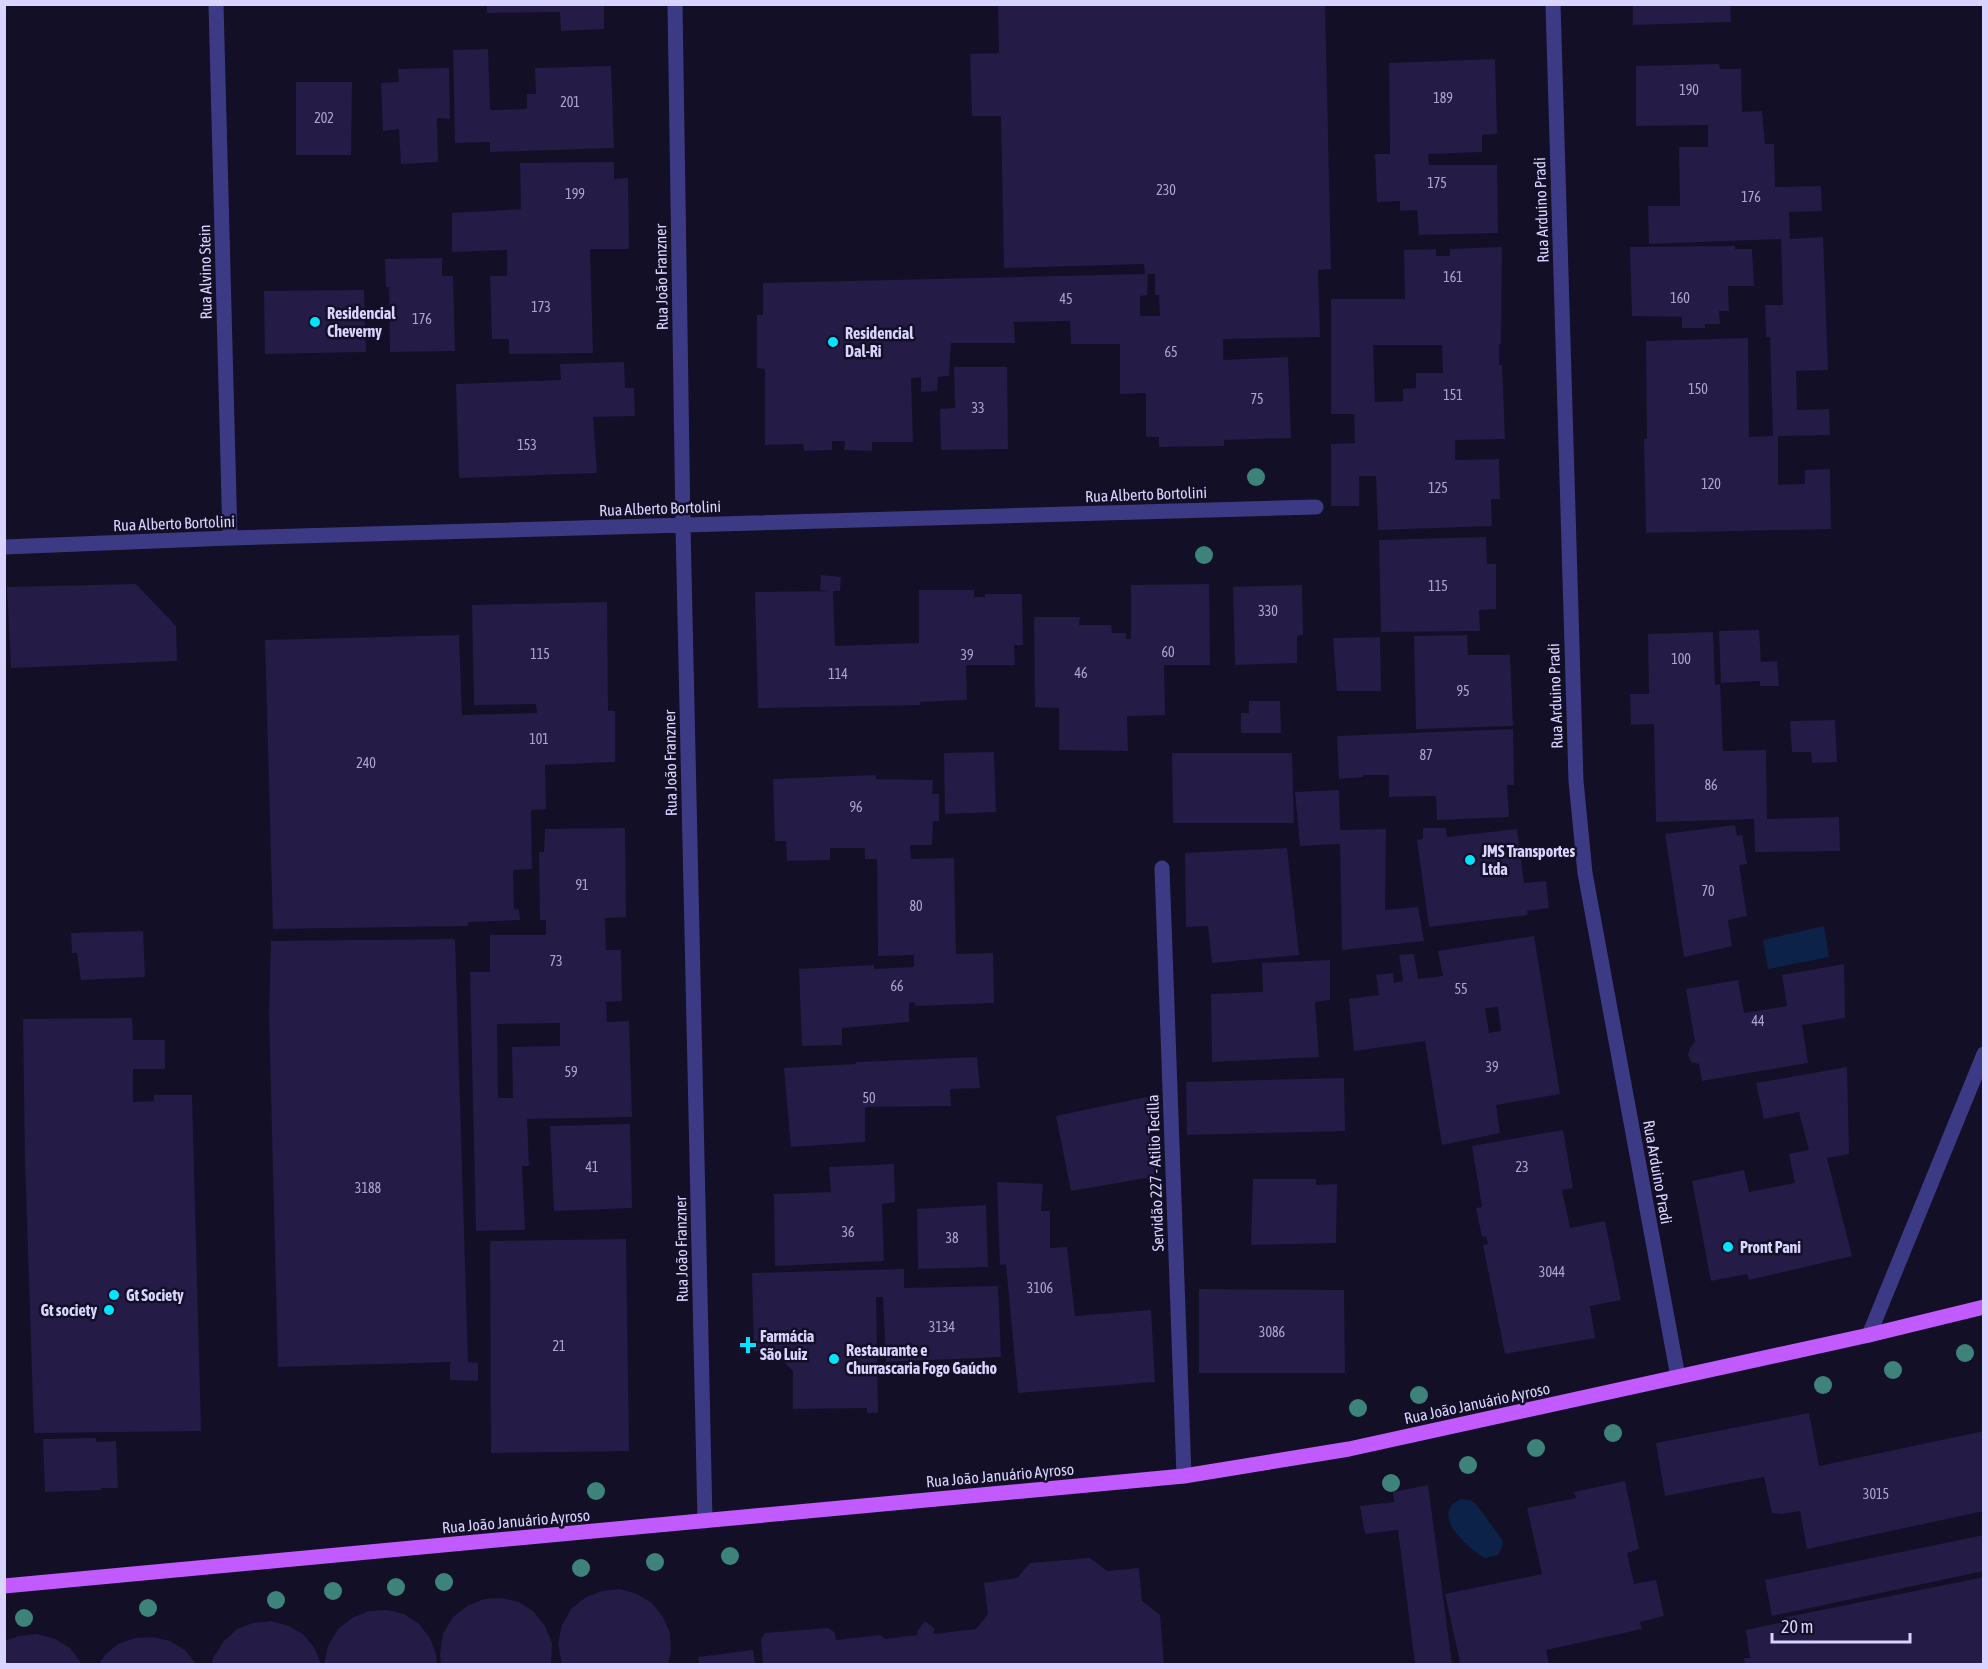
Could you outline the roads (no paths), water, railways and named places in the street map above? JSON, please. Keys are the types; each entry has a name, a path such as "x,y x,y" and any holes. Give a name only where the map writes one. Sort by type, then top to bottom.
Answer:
{"main road":[{"name":"Rua João Januário Ayroso","path":"4,1586 1184,1476 1349,1449 1869,1335 1983,1307"}],"street":[{"name":"Rua Alvino Stein","path":"216,4 230,538"},
{"name":"Rua João Franzner","path":"675,4 683,526 705,1521"},
{"name":"Rua Arduino Pradi","path":"1553,4 1576,781 1585,873 1678,1377"},
{"name":"Rua Alberto Bortolini","path":"4,547 230,538 1316,507"},
{"name":"Servidão 227 - Atilio Tecilla","path":"1162,868 1184,1476"},
{"path":"1869,1335 1983,1054"}],"water":[{"path":"1824,926 1829,957 1768,969 1763,940"},
{"path":"1461,1499 1470,1500 1476,1504 1503,1541 1498,1555 1485,1558 1465,1543 1452,1527 1449,1512 1452,1505"}],"place":[{"name":"Residencial Cheverny","path":"315,322"},
{"name":"Residencial Dal-Ri","path":"833,342"},
{"name":"JMS Transportes Ltda","path":"1470,860"},
{"name":"Pront Pani","path":"1728,1247"},
{"name":"Gt Society","path":"114,1295"},
{"name":"Gt society","path":"109,1310"},
{"name":"Farmácia São Luiz","path":"748,1345"},
{"name":"Restaurante e Churrascaria Fogo Gaúcho","path":"834,1359"}]}
